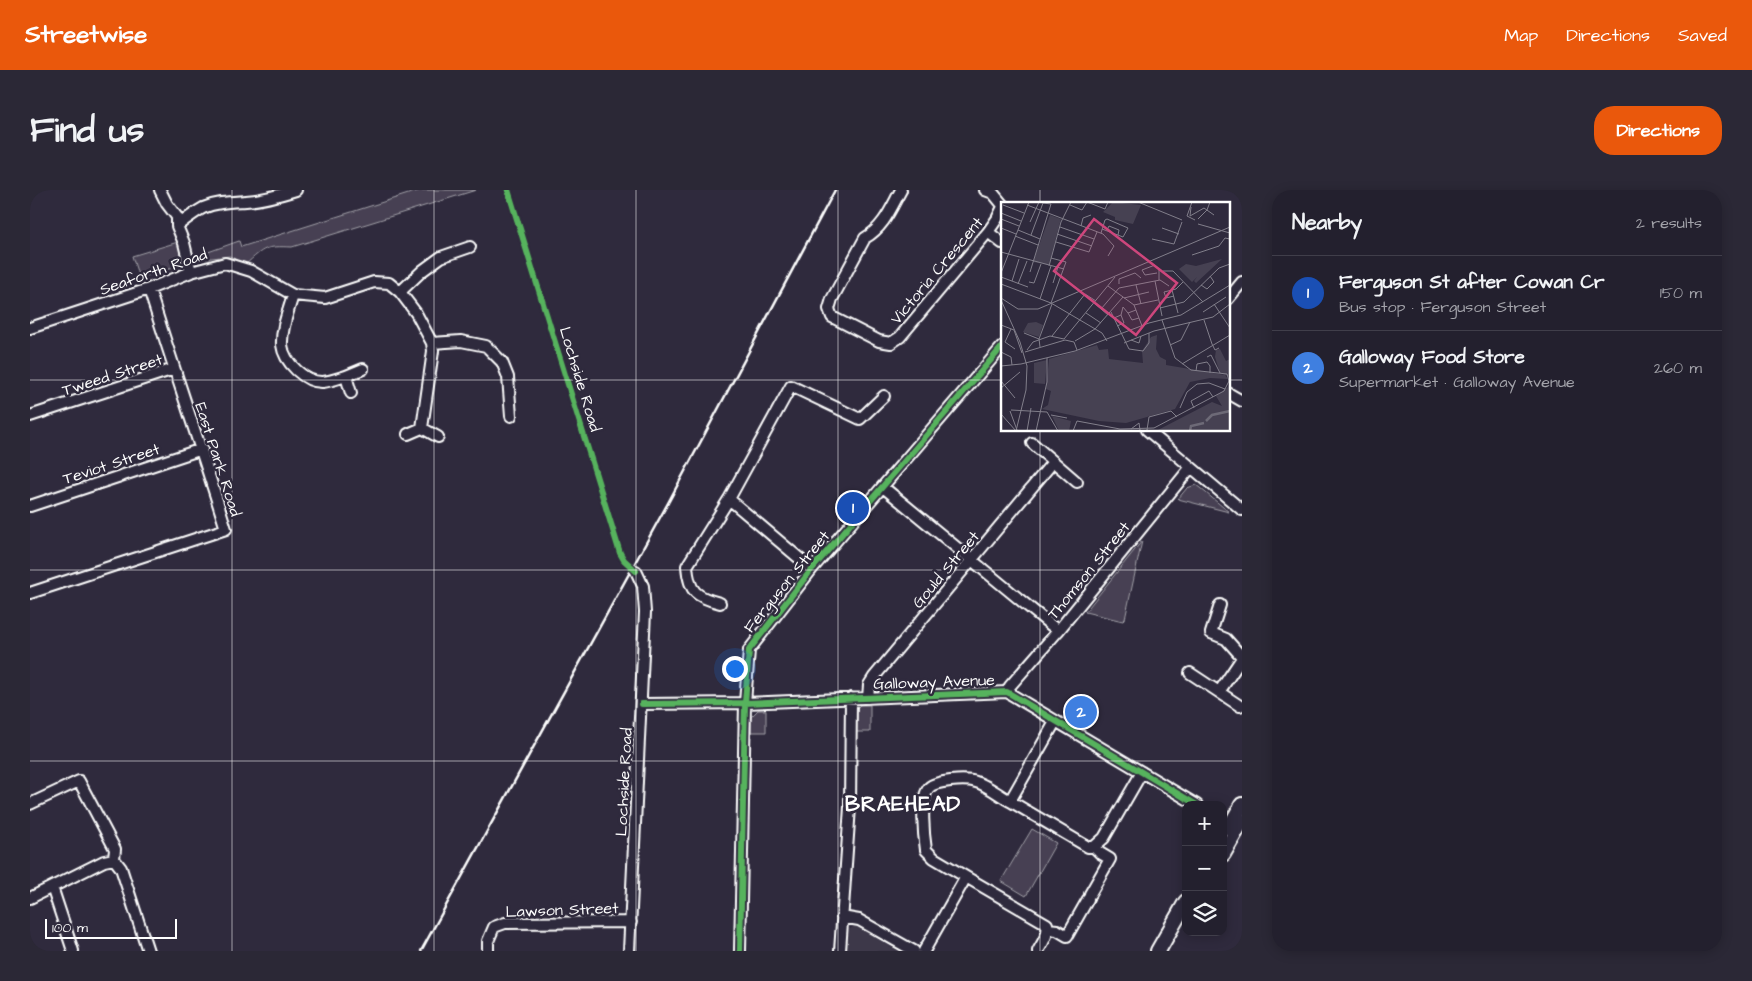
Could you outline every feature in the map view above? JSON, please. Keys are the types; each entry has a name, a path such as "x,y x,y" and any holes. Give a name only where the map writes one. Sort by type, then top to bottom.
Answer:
{"main road":[{"path":"1225,846 1232,822 1242,805"},
{"path":"1158,951 1182,909"},
{"path":"1169,951 1182,927"}],"street":[{"path":"160,190 177,217 177,226 184,243 191,272"},
{"path":"177,226 202,209 233,195 245,201 296,190"},
{"name":"Victoria Crescent","path":"901,190 882,225 865,238 829,308 832,317 879,341 891,343 900,337 988,232 1001,211"},
{"path":"985,190 992,193 1001,203"},
{"path":"988,232 1001,242"},
{"path":"400,292 422,271 441,257 470,247"},
{"name":"Seaforth Road","path":"30,328 149,289 191,272 225,263 251,271 293,294"},
{"path":"363,369 346,376 322,382 306,378 286,357 282,344 283,333 293,294 325,298 374,282 389,284 400,292 416,313 432,343 433,351 422,428"},
{"path":"1230,297 1242,282"},
{"name":"East Park Road","path":"30,593 226,529 202,449 149,289"},
{"path":"432,343 461,341 486,346 502,362 508,377 511,416"},
{"name":"Ferguson Street","path":"740,951 745,703 748,650 812,569 1001,348"},
{"name":"Tweed Street","path":"30,416 174,369"},
{"path":"346,376 351,393"},
{"path":"720,603 700,598 693,589 687,566 729,499 791,386 860,418 884,396"},
{"path":"1230,394 1242,401"},
{"path":"408,434 422,428"},
{"path":"422,428 438,437"},
{"path":"1148,431 1242,510"},
{"path":"1032,443 1077,482"},
{"name":"Teviot Street","path":"30,506 202,449"},
{"name":"Gould Street","path":"868,698 869,685 874,678 1053,462"},
{"name":"Thomson Street","path":"1007,692 1192,467"},
{"path":"883,487 1058,631"},
{"path":"729,499 812,569"},
{"name":"Lochside Road","path":"629,951 645,612 643,586 636,570"},
{"path":"1219,692 1236,664 1242,658 1226,639 1211,633 1220,605"},
{"path":"1190,673 1240,706"},
{"name":"Galloway Avenue","path":"642,704 745,703 1007,692 1190,801"},
{"path":"840,951 850,807 851,698"},
{"path":"1010,801 1055,722"},
{"path":"1038,951 1048,929 1046,924 934,858 926,850 923,834 924,797 928,788 934,783 965,780 977,782 1088,847 1094,847 1104,838 1142,772"},
{"path":"30,804 79,781 115,849 114,859 121,868 148,951"},
{"path":"1048,929 1057,930 1067,936 1110,859 1094,847"},
{"path":"30,898 110,858 114,859"},
{"path":"924,951 966,877"},
{"path":"52,887 72,951"},
{"path":"842,918 858,920 914,951"},
{"name":"Lawson Street","path":"488,951 488,941 494,928 505,923 631,922"}],"shaded area":[{"path":"421,190 476,190 292,247 266,249 245,265 230,256 202,259 197,256 239,241 241,247"},
{"path":"178,242 182,254 180,264 176,267 139,278 132,256"},
{"path":"1196,485 1229,512 1178,499 1187,488"},
{"path":"1142,541 1125,619 1123,621 1085,612"},
{"path":"860,705 870,705 870,732 853,732 853,712"},
{"path":"758,710 766,710 766,732 751,732 751,717"},
{"path":"1032,829 1056,843 1026,896 1001,881"},
{"path":"853,927 858,927 898,951 847,951 847,931"}],"railway":[{"path":"421,951 668,503 835,190"}],"cycle path":[{"path":"508,190 620,553 624,560 636,571"},
{"path":"740,951 745,703 749,650 812,569 1001,348"},
{"path":"642,704 745,703 1007,692 1190,801"}],"place":[{"name":"Ferguson St after Cowan Cr","path":"853,508"},
{"name":"Galloway Food Store","path":"1081,712"}],"district":[{"name":"BRAEHEAD","path":"903,804"}]}
